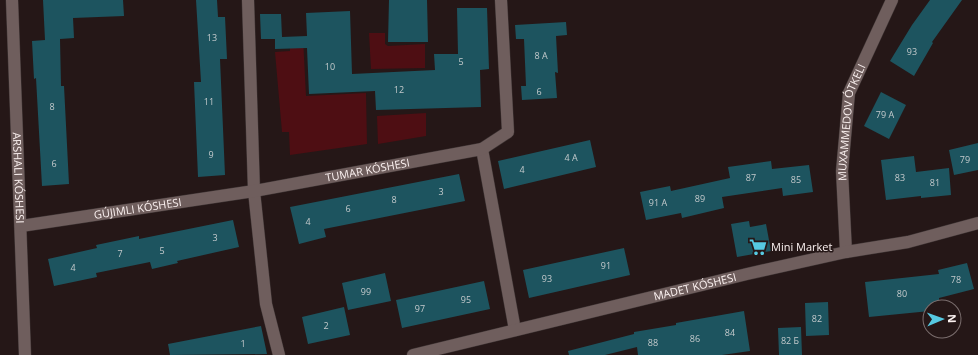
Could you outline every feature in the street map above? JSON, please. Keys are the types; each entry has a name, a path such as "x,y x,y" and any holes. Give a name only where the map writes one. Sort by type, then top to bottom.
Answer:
{"street":[{"path":"12,0 25,355"},
{"path":"248,0 254,192 266,304 279,355"},
{"name":"TUMAR KÓSHESI","path":"254,192 482,149 508,132 501,0"},
{"name":"MUXAMMEDOV ÓTKELI","path":"846,252 842,171 850,93 892,0"},
{"path":"482,149 515,330"},
{"name":"GÚJIMLI KÓSHESI","path":"21,226 254,192"},
{"name":"MADET KÓSHESI","path":"414,355 846,252 908,242 978,223"}],"shaded area":[{"path":"369,33 385,33 385,44 388,46 425,44 425,68 371,69"},
{"path":"303,38 306,96 366,93 367,144 290,155 289,132 282,132 275,52 290,51 290,40"},
{"path":"426,113 426,136 378,144 377,116"}],"building":[{"path":"43,0 123,0 124,16 73,18 74,38 60,39 61,86 64,86 69,184 42,186 36,78 34,79 32,41 45,40"},
{"path":"196,0 217,0 218,17 225,17 227,59 220,59 225,175 198,177 194,82 201,82"},
{"path":"389,0 427,0 428,42 388,42"},
{"path":"930,0 962,0 932,42 933,43 914,76 890,61 912,25"},
{"path":"457,8 487,8 489,69 480,70 481,107 376,110 375,91 309,94 307,48 275,49 275,39 261,39 260,14 281,14 282,37 307,36 306,13 350,11 352,74 435,70 434,54 458,54"},
{"path":"566,22 567,35 556,36 558,73 555,72 557,98 522,100 521,86 526,86 524,39 516,39 515,25"},
{"path":"881,92 906,105 889,139 864,126"},
{"path":"590,140 596,167 504,189 498,161"},
{"path":"978,143 978,170 954,175 949,150"},
{"path":"914,156 916,172 949,168 951,195 921,198 921,196 886,200 881,160"},
{"path":"771,161 772,169 809,165 813,192 783,196 782,188 722,197 724,208 682,218 681,213 646,220 640,192 670,186 671,191 730,178 728,167"},
{"path":"459,174 465,201 324,229 326,237 299,244 290,207"},
{"path":"233,220 239,247 177,261 178,263 152,269 150,262 96,273 97,277 54,286 48,259 97,248 96,245 139,236 139,239"},
{"path":"749,221 750,227 766,224 771,251 737,257 731,224"},
{"path":"624,248 630,275 529,298 523,270"},
{"path":"967,263 974,289 939,299 922,299 922,312 869,317 865,282 939,274 938,270"},
{"path":"385,273 391,301 348,310 342,283"},
{"path":"484,281 490,309 402,328 396,300"},
{"path":"828,302 829,335 806,336 805,303"},
{"path":"344,307 350,335 308,344 302,317"},
{"path":"744,311 750,351 722,355 638,355 637,347 605,355 569,355 568,351 634,334 634,332"},
{"path":"261,326 267,354 170,355 168,344"},
{"path":"801,327 802,355 779,355 778,328"}],"place":[{"name":"Mini Market","path":"758,247"}]}
